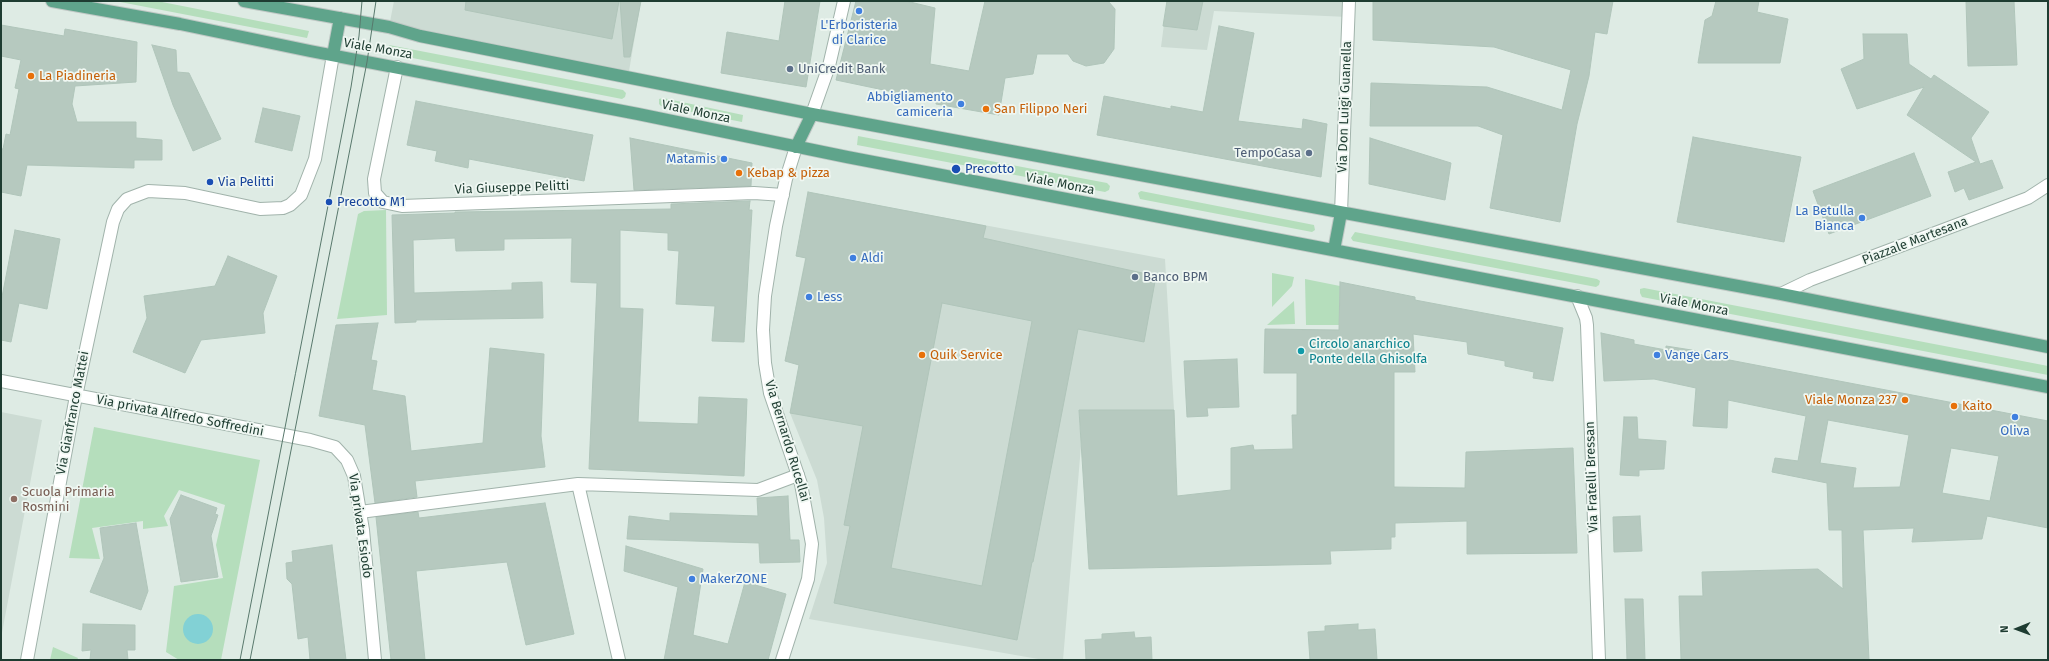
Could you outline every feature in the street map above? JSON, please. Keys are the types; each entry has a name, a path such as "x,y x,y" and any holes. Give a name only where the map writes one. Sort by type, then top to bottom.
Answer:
{"main road":[{"name":"Viale Monza","path":"52,1 180,24 796,147 2048,387"},
{"name":"Viale Monza","path":"244,1 405,30 420,36 812,114 1781,294 2048,347"},
{"path":"333,55 340,18"},
{"path":"796,147 812,114"},
{"path":"1334,250 1341,212"}],"street":[{"path":"812,114 829,66 844,1"},
{"name":"Via Don Luigi Guanella","path":"1341,212 1349,1"},
{"name":"Via Gianfranco Mattei","path":"27,660 76,396 115,215 118,208 127,199 148,191 185,193 268,210 283,208 296,201 306,185 315,159 333,55"},
{"name":"Via Giuseppe Pelitti","path":"397,67 374,179 375,193 383,202 408,206 754,193 783,195"},
{"name":"Via Bernardo Rucellai","path":"782,660 808,579 812,559 809,523 798,475 770,393 764,350 765,296 783,195 796,147"},
{"name":"Piazzale Martesana","path":"1781,294 1810,280 2028,198 2048,185"},
{"name":"Via Fratelli Bressan","path":"1578,296 1587,325 1599,660"},
{"name":"Via privata Alfredo Soffredini","path":"1,381 288,437"},
{"name":"Via privata Esiodo","path":"288,437 329,444 342,453 354,476 360,512 375,660"},
{"path":"360,512 578,484 758,490 798,475"},
{"path":"578,484 619,660"}],"shaded area":[{"path":"394,1 641,1 628,77 389,27"},
{"path":"1167,1 1349,1 1348,17 1214,11 1207,50 1161,47"},
{"path":"808,192 1165,259 1174,410 1079,410 1081,446 1063,660 1044,660 809,619 827,563 824,518 817,480 790,413 799,365 785,361 805,258 796,256"},
{"name":"Scuola Primaria Rosmini","path":"1,412 42,420 1,638"}],"green space":[{"path":"115,1 157,1 309,31 307,38"},
{"path":"389,45 623,90 626,93 625,97 622,99 387,53"},
{"path":"663,98 743,115 742,122 661,106 659,104 659,99"},
{"path":"858,136 1107,183 1110,186 1109,190 1105,192 857,145"},
{"path":"1141,191 1314,225 1315,230 1312,232 1140,199 1138,193"},
{"path":"386,210 387,315 337,319 358,214 364,211"},
{"path":"1355,232 1597,279 1600,281 1599,285 1596,287 1353,241 1351,238"},
{"path":"1272,273 1294,277 1292,286 1272,307"},
{"path":"1305,279 1340,286 1339,325 1306,325"},
{"path":"1644,288 2048,366 2048,375 1642,297 1640,289"},
{"path":"1294,301 1295,324 1267,325"},
{"path":"94,427 260,460 221,660 179,660 166,652 174,586 223,578 216,545 225,505 179,490 164,516 168,526 143,529 143,521 92,528 100,559 69,558"},
{"path":"53,647 78,658 77,660 50,660"}],"water":[{"path":"198,614 209,618 213,629 209,640 198,644 187,640 183,629 187,618"}],"building":[{"path":"466,1 619,1 612,39 465,10"},
{"path":"620,1 641,1 630,57 624,57"},
{"path":"785,1 820,1 806,87 721,73 727,32 779,41"},
{"path":"856,1 906,1 935,8 930,64 969,71 985,1 1108,1 1115,9 1114,49 1104,63 1086,66 1073,61 1068,54 1037,54 1033,74 1005,78 999,115 936,104 936,101 836,80"},
{"path":"1167,1 1203,1 1197,30 1163,26"},
{"path":"1373,1 1613,1 1607,34 1595,32 1589,76 1577,124 1560,222 1490,208 1503,135 1478,126 1370,126 1371,83 1487,87 1562,110 1571,70 1494,47 1373,40"},
{"path":"1716,1 1759,1 1757,12 1788,19 1780,63 1698,63 1705,20 1712,16"},
{"path":"1966,1 2014,1 2017,65 1968,66"},
{"path":"1,25 64,36 65,29 137,42 136,82 75,86 72,104 77,122 136,122 136,138 162,140 162,160 134,160 134,168 27,165 21,196 1,192 1,149 3,149 6,134 10,135 19,89 15,88 21,60 1,56"},
{"path":"1219,26 1254,33 1238,121 1302,129 1303,119 1327,124 1321,177 1097,135 1104,96 1171,109 1171,106 1203,112"},
{"path":"1863,34 1907,34 1909,64 1931,79 1934,75 1989,112 1971,138 1980,164 1992,160 2003,188 1969,200 1964,188 1955,192 1948,172 1976,162 1907,115 1924,87 1857,109 1841,69 1864,59"},
{"path":"152,45 176,50 177,72 189,73 221,139 193,151 173,105"},
{"path":"416,101 593,135 584,181 469,159 468,168 435,161 437,151 407,145"},
{"path":"263,108 300,116 292,151 255,142"},
{"path":"1693,137 1801,157 1784,242 1677,222"},
{"path":"630,138 752,163 751,186 634,190"},
{"path":"1370,138 1451,163 1445,200 1369,184"},
{"path":"1914,153 1931,196 1829,234 1813,191"},
{"path":"808,192 986,226 983,238 1156,276 1144,342 1078,329 1017,640 834,603 850,526 844,525 863,426 790,413 799,365 785,361 806,258 796,256","holes":["942,303 1032,321 982,586 891,568"]},
{"path":"750,201 749,210 752,210 744,342 712,341 715,306 676,304 679,251 668,250 668,233 620,230 620,308 643,309 638,422 698,424 699,397 747,399 744,476 589,469 597,283 571,282 572,238 504,239 504,250 456,251 455,238 413,240 414,293 512,290 512,283 542,282 543,318 416,320 416,322 395,323 392,215 455,212 671,209 671,204"},
{"path":"15,230 60,239 47,309 19,303 11,342 1,340 1,302"},
{"path":"228,256 277,276 263,313 265,333 201,340 185,373 133,352 147,318 144,296 215,286"},
{"path":"1340,282 1415,297 1415,300 1563,328 1553,381 1533,378 1534,372 1505,366 1505,361 1468,354 1467,342 1413,334 1415,372 1394,372 1394,487 1465,488 1466,452 1573,448 1577,553 1467,554 1467,521 1395,523 1395,537 1391,537 1391,549 1330,551 1331,564 1089,569 1079,410 1174,410 1177,496 1231,490 1231,448 1253,445 1254,450 1293,449 1292,415 1297,415 1297,373 1264,373 1265,329 1339,330"},
{"path":"378,323 371,360 377,361 372,390 405,396 411,451 483,443 490,348 544,354 541,436 545,467 415,481 417,497 375,503 365,425 319,416 336,325"},
{"path":"1601,333 1634,340 1634,344 1666,350 1666,346 1698,351 1698,354 2048,421 2048,528 1987,516 1982,539 1912,542 1914,528 1863,530 1869,660 1681,660 1679,596 1703,596 1702,572 1818,569 1843,589 1842,530 1829,530 1827,483 1772,472 1775,458 1798,461 1806,416 1728,400 1727,428 1693,426 1696,388 1654,379 1604,381","holes":["1828,420 1909,435 1900,487 1853,488 1856,468 1820,463","1951,448 1999,456 1990,501 1942,493"]},
{"path":"1237,359 1239,407 1207,408 1208,416 1187,417 1184,361"},
{"path":"1624,417 1637,417 1638,439 1666,441 1664,469 1639,470 1639,476 1620,475"},
{"path":"181,495 217,508 215,514 218,515 211,536 218,577 181,582 170,519"},
{"path":"788,496 790,540 799,540 800,562 760,563 759,543 627,539 629,516 670,521 670,513 758,516 757,498"},
{"path":"545,503 574,634 526,645 507,562 416,571 425,660 391,660 376,517 418,512 419,518"},
{"path":"1640,516 1642,551 1614,552 1613,517"},
{"path":"136,523 148,591 141,610 90,592 104,558 100,528"},
{"path":"332,545 346,660 310,660 308,637 298,639 292,584 287,579 286,563 293,562 292,551"},
{"path":"626,546 703,569 693,635 728,644 745,582 786,594 768,660 664,660 678,587 624,571"},
{"path":"1625,599 1643,599 1645,660 1627,660"},
{"path":"83,624 135,625 135,650 127,650 128,660 90,660 91,650 82,651"},
{"path":"1358,624 1358,630 1375,629 1377,660 1310,660 1308,632 1325,631 1325,626"},
{"path":"1134,632 1135,638 1151,637 1152,660 1086,660 1085,640 1102,639 1102,634"}],"tram line":[{"path":"240,660 351,87 359,36 362,1"},
{"path":"250,660 367,62 376,1"}],"place":[{"name":"L'Erboristeria di Clarice","path":"859,11"},
{"name":"UniCredit Bank","path":"790,69"},
{"name":"La Piadineria","path":"31,76"},
{"name":"Abbigliamento camiceria","path":"961,104"},
{"name":"San Filippo Neri","path":"986,109"},
{"name":"TempoCasa","path":"1309,153"},
{"name":"Matamis","path":"724,159"},
{"name":"Precotto","path":"956,169"},
{"name":"Kebap & pizza","path":"739,173"},
{"name":"Via Pelitti","path":"210,182"},
{"name":"Precotto M1","path":"329,202"},
{"name":"La Betulla Bianca","path":"1862,218"},
{"name":"Aldi","path":"853,258"},
{"name":"Banco BPM","path":"1135,277"},
{"name":"Less","path":"809,297"},
{"name":"Circolo anarchico Ponte della Ghisolfa","path":"1301,351"},
{"name":"Quik Service","path":"922,355"},
{"name":"Vange Cars","path":"1657,355"},
{"name":"Viale Monza 237","path":"1905,400"},
{"name":"Kaito","path":"1954,406"},
{"name":"Oliva","path":"2015,417"},
{"name":"Scuola Primaria Rosmini","path":"14,499"},
{"name":"MakerZONE","path":"692,579"}]}
